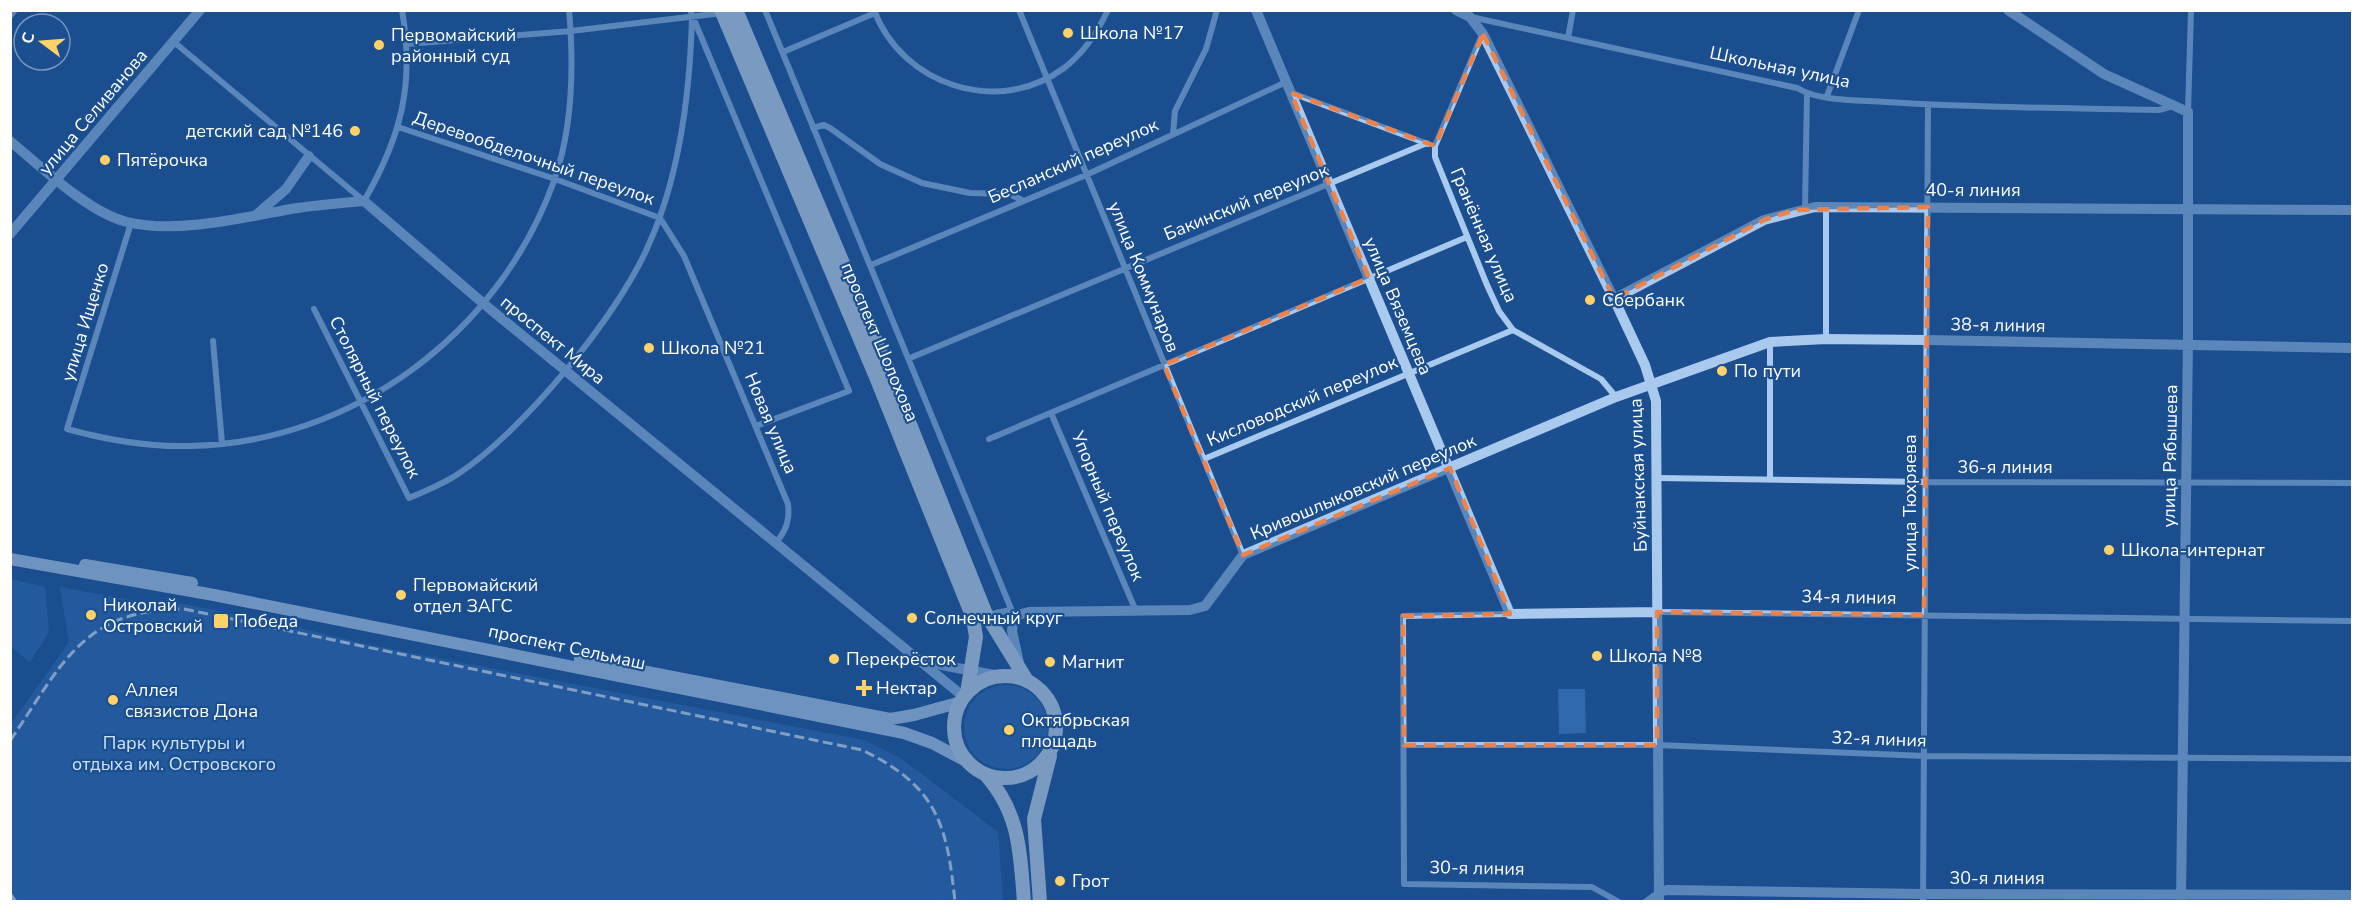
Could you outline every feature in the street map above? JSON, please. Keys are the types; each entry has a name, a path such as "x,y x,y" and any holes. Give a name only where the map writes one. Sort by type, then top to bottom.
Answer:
{"main road":[{"name":"проспект Шолохова","path":"726,11 889,372 987,615 1022,674"},
{"name":"проспект Шолохова","path":"726,11 970,610 976,637 971,672 964,697"},
{"name":"проспект Сельмаш","path":"10,551 240,592 878,717 901,718 964,697"},
{"name":"проспект Сельмаш","path":"10,559 236,599 904,733 932,743 968,762"},
{"path":"1024,902 1017,832 1004,796 985,774 968,762 958,747 954,732 954,720 964,697 976,684 999,676 1022,674 1046,695 1055,713 1056,736 1034,819 1040,902"},
{"path":"985,774 999,778 1021,776 1037,768 1051,751"}],"street":[{"path":"10,16 15,10"},
{"name":"улица Селиванова","path":"10,234 200,10"},
{"path":"10,141 57,180 98,209 131,223 207,224 294,209 364,201 381,171 398,127 406,92 407,44 402,10"},
{"path":"213,341 222,443 247,441 301,427 360,403 427,359 484,304 523,248 555,179 570,99 569,10"},
{"path":"765,10 910,358 1012,613 1012,631 1022,674"},
{"name":"улица Коммунаров","path":"1019,10 1243,555"},
{"path":"783,52 874,12 895,48 914,66 945,83 978,91 998,92 1028,86 1063,69 1084,50 1098,32 1108,10"},
{"path":"1173,134 1175,111 1206,49 1217,10"},
{"name":"улица Вяземцева","path":"1256,10 1510,614"},
{"name":"Школьная улица","path":"1456,10 1470,17 1827,96 1928,105 2159,110 2174,105"},
{"path":"1568,38 1573,10"},
{"path":"1827,96 1859,10"},
{"path":"2008,10 2104,74 2187,112"},
{"name":"улица Рябышева","path":"2181,898 2187,482 2187,112 2191,10"},
{"path":"407,44 571,31 726,11"},
{"path":"565,370 624,290 649,246 660,218 684,110 691,60 691,14"},
{"path":"691,14 849,391 756,426"},
{"name":"Буйнакская улица","path":"1470,17 1483,34 1614,299 1645,365 1656,401 1659,897"},
{"path":"1290,93 1435,146 1483,34"},
{"name":"проспект Мира","path":"174,42 484,304 918,657 964,697"},
{"name":"Бесланский переулок","path":"871,265 1086,175 1286,82"},
{"path":"1805,209 1807,93"},
{"name":"улица Тюхряева","path":"1923,898 1926,756 1924,615 1928,105"},
{"path":"813,128 824,125 830,128 880,164 922,183 970,194 1009,194 1022,200"},
{"name":"Деревообделочный переулок","path":"398,127 555,179 660,218"},
{"name":"Бакинский переулок","path":"910,358 1427,143"},
{"name":"Гранённая улица","path":"1435,146 1435,158 1499,311 1513,330 1601,379 1616,397"},
{"path":"254,216 286,189 309,156"},
{"path":"286,189 287,199 294,209"},
{"path":"1826,207 1826,339"},
{"name":"40-я линия","path":"1614,299 1764,220 1805,209 1826,207 2188,207 2352,210"},
{"name":"Новая улица","path":"660,218 684,256 788,504 789,517 786,529 776,543"},
{"name":"улица Ищенко","path":"131,223 67,429 98,438 158,446 222,443"},
{"path":"989,439 1467,237"},
{"name":"Столярный переулок","path":"314,309 409,498 459,474 486,452 515,426 565,370"},
{"name":"Кисловодский переулок","path":"1203,459 1513,330"},
{"name":"38-я линия","path":"1651,385 1770,342 1826,339 2352,348"},
{"path":"1770,342 1770,479"},
{"name":"Кривошлыковский переулок","path":"1012,613 1190,610 1205,606 1243,555 1616,397 1651,385"},
{"name":"Упорный переулок","path":"1051,413 1137,611"},
{"name":"36-я линия","path":"1657,478 1925,482 2352,483"},
{"name":"34-я линия","path":"1404,745 1403,616 1657,612 2352,621"},
{"path":"987,615 1012,613"},
{"name":"проспект Мира","path":"918,657 971,672 999,676"},
{"name":"32-я линия","path":"1404,745 1657,745 1926,756 2352,759"},
{"name":"30-я линия","path":"1404,745 1404,884 1592,887 1619,902"},
{"name":"30-я линия","path":"1659,897 1667,890 1923,898 2181,898 2352,895"},
{"path":"1645,902 1659,897"}],"highlighted area":[{"path":"1483,34 1614,299 1764,220 1795,210 1928,207 1924,615 1657,612 1657,745 1404,745 1403,616 1510,614 1450,468 1243,555 1164,365 1369,278 1291,93 1435,146"}],"green space":[{"path":"11,579 45,587 49,632 30,662 11,647"},
{"name":"Парк культуры и отдыха им. Островского","path":"60,587 147,603 184,604 280,623 365,644 864,740 902,759 998,832 1003,901 11,901 11,724 69,642"},
{"path":"1006,685 1022,688 1036,697 1045,711 1048,727 1045,743 1036,757 1022,766 1006,769 990,766 976,757 967,743 964,727 967,711 976,697 990,688"},
{"path":"1558,689 1585,689 1586,733 1559,734"}],"railway":[{"path":"10,741 61,666 78,647 98,631 121,619 149,612 184,609 862,750 907,778 934,810 948,850 955,902"},
{"path":"10,893 16,902"}],"place":[{"name":"Школа №17","path":"1068,33"},
{"name":"Первомайский районный суд","path":"379,45"},
{"name":"детский сад №146","path":"355,131"},
{"name":"Пятёрочка","path":"105,160"},
{"name":"Сбербанк","path":"1590,300"},
{"name":"Школа №21","path":"649,348"},
{"name":"По пути","path":"1722,371"},
{"name":"Школа-интернат","path":"2109,550"},
{"name":"Первомайский отдел ЗАГС","path":"401,595"},
{"name":"Николай Островский","path":"91,615"},
{"name":"Солнечный круг","path":"912,618"},
{"name":"Победа","path":"221,621"},
{"name":"Школа №8","path":"1597,656"},
{"name":"Перекрёсток","path":"834,659"},
{"name":"Магнит","path":"1050,662"},
{"name":"Нектар","path":"864,688"},
{"name":"Аллея связистов Дона","path":"113,700"},
{"name":"Октябрьская площадь","path":"1009,730"},
{"name":"Грот","path":"1060,881"}]}
